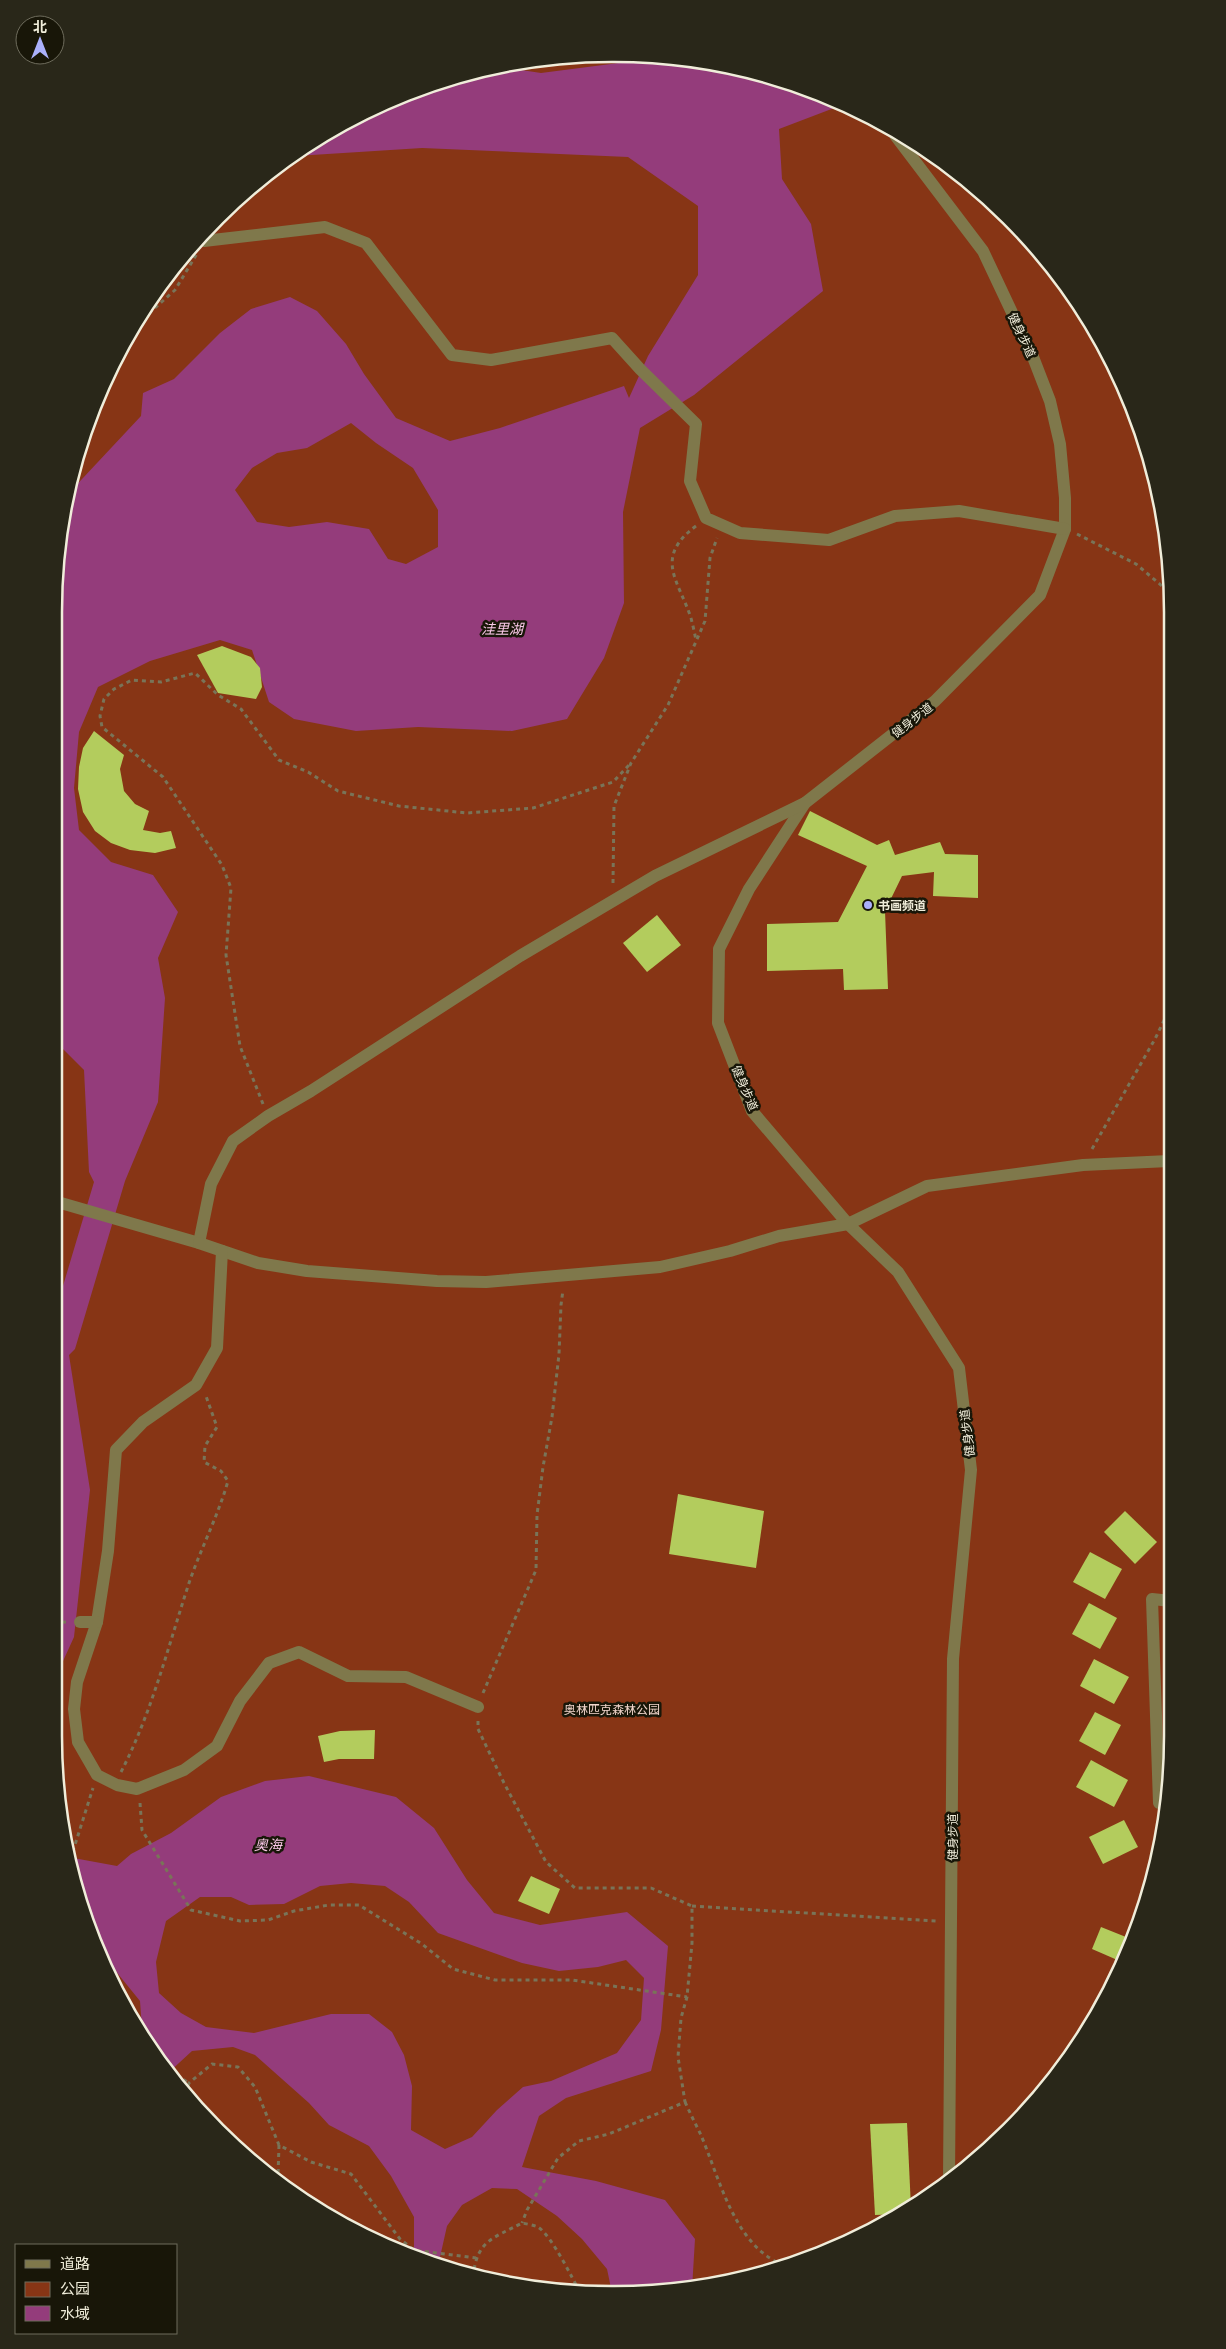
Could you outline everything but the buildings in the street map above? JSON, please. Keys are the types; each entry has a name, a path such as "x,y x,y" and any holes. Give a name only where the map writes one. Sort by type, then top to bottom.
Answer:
{"street":[{"name":"健身步道","path":"902,145 982,251 1033,357 1050,401 1060,444 1065,498 1065,528 1040,595 936,702 806,803 749,889 719,949 718,1023 752,1111 848,1224 898,1272 959,1368 971,1470 953,1659 949,2172"},
{"path":"209,239 325,227 366,243 452,355 491,360 612,338 640,369 696,424 690,481 706,518 740,533 829,540 895,516 958,511 1065,528"},
{"path":"199,1243 211,1184 233,1141 268,1116 311,1091 520,956 613,901 656,876 806,803"},
{"path":"62,1204 199,1243 258,1263 307,1271 437,1282 486,1282 660,1267 730,1251 779,1236 848,1224 927,1186 1083,1165 1164,1161"},
{"path":"222,1251 217,1348 196,1385 143,1422 116,1450 108,1551 97,1622 77,1682 74,1709 78,1742 97,1775 116,1784 137,1789 184,1770 217,1746 240,1701 269,1663 299,1652 348,1676 406,1678 478,1707"},
{"path":"1159,1803 1152,1599 1164,1600"},
{"path":"80,1622 97,1622"}],"path":[{"path":"154,309 175,290 192,259"},
{"path":"696,641 691,619 672,574 673,557 679,543 689,531 706,518"},
{"path":"268,1116 240,1046 226,955 231,888 222,865 163,777 102,727 100,716 104,699 114,689 132,680 162,682 195,673 218,695 241,709 279,760 308,772 338,791 399,806 467,813 533,808 613,782 630,763 668,705 705,621 710,558 721,524"},
{"path":"1065,528 1136,564 1163,586"},
{"path":"613,901 614,806 630,763"},
{"path":"1083,1165 1164,1020"},
{"path":"567,1275 561,1305 559,1354 552,1417 543,1467 538,1515 536,1570 478,1707 478,1729 546,1862 575,1888 651,1888 692,1906 951,1922"},
{"path":"116,1784 140,1736 192,1574 222,1502 228,1480 221,1472 204,1462 205,1446 217,1427 201,1376"},
{"path":"74,1848 97,1775"},
{"path":"137,1789 142,1830 192,1910 240,1921 268,1920 294,1911 329,1905 359,1905 422,1944 453,1969 495,1980 572,1980 687,1997"},
{"path":"692,1906 692,1943 687,1997 681,2018 678,2057 684,2102 701,2134 716,2178 736,2221 760,2250 775,2262"},
{"path":"182,2079 189,2083 212,2064 238,2067 255,2087 279,2145 278,2173"},
{"path":"475,2269 476,2258 481,2247 522,2223 527,2210 558,2158 579,2141 609,2134 684,2102"},
{"path":"279,2145 311,2162 351,2174 400,2239 412,2249"},
{"path":"522,2223 536,2226 543,2231 576,2285"},
{"path":"418,2251 448,2256 476,2258"}],"green space":[{"name":"奥林匹克森林公园","path":"613,62 685,67 720,73 755,81 824,104 888,136 948,176 1002,224 1050,278 1090,338 1122,402 1145,471 1159,541 1164,613 1164,1736 1159,1808 1153,1843 1145,1878 1122,1947 1090,2011 1071,2042 1027,2099 976,2150 948,2173 888,2213 824,2245 755,2268 720,2276 685,2282 613,2287 541,2282 471,2268 402,2245 370,2230 307,2194 250,2150 224,2125 199,2099 155,2042 119,1979 104,1947 81,1878 67,1808 62,1736 62,613 67,541 73,506 81,471 104,402 136,338 155,307 199,250 224,224 250,199 307,155 338,136 402,104 471,81 506,73 541,67"}],"water":[{"name":"洼里湖","path":"622,63 685,67 755,81 833,108 779,129 782,179 811,224 823,291 694,395 640,428 623,512 624,603 604,658 567,719 512,731 418,727 356,731 294,719 269,702 252,650 220,640 150,661 98,687 79,732 74,788 79,830 111,862 153,875 178,912 158,958 165,998 158,1102 125,1181 75,1349 69,1355 90,1490 74,1637 62,1663 62,1289 94,1182 89,1172 84,1070 62,1048 62,613 67,541 78,483 141,416 143,393 174,379 220,333 251,309 290,297 317,311 346,344 364,374 396,418 450,441 500,428 624,386 629,398 648,356 698,275 698,206 628,157 422,148 307,155 338,136 402,104 471,81 523,70 541,73","holes":["351,423 376,443 413,468 438,510 438,547 406,564 388,559 369,529 327,522 289,527 257,522 235,490 252,468 277,453 307,448"]},
{"name":"奥海","path":"309,1776 396,1797 434,1828 467,1880 494,1913 540,1925 627,1912 668,1946 661,2030 651,2071 566,2098 539,2116 522,2167 596,2181 665,2200 695,2239 692,2281 611,2287 607,2269 582,2239 557,2216 517,2189 492,2188 462,2205 447,2226 440,2258 414,2249 414,2217 391,2176 369,2146 329,2125 309,2103 255,2055 233,2047 192,2051 174,2068 141,2020 140,2001 115,1970 111,1962 92,1913 77,1859 117,1866 131,1854 171,1833 221,1797 265,1781","holes":["351,1883 385,1886 409,1902 438,1933 522,1963 559,1971 598,1967 626,1960 644,1978 641,2020 617,2053 551,2081 523,2087 497,2110 472,2137 445,2149 411,2130 412,2086 404,2055 392,2032 369,2014 331,2014 254,2033 206,2027 181,2013 159,1993 156,1962 166,1921 200,1897 231,1897 249,1905 284,1904 320,1886"]}],"place":[{"name":"书画频道","path":"868,905"}]}
